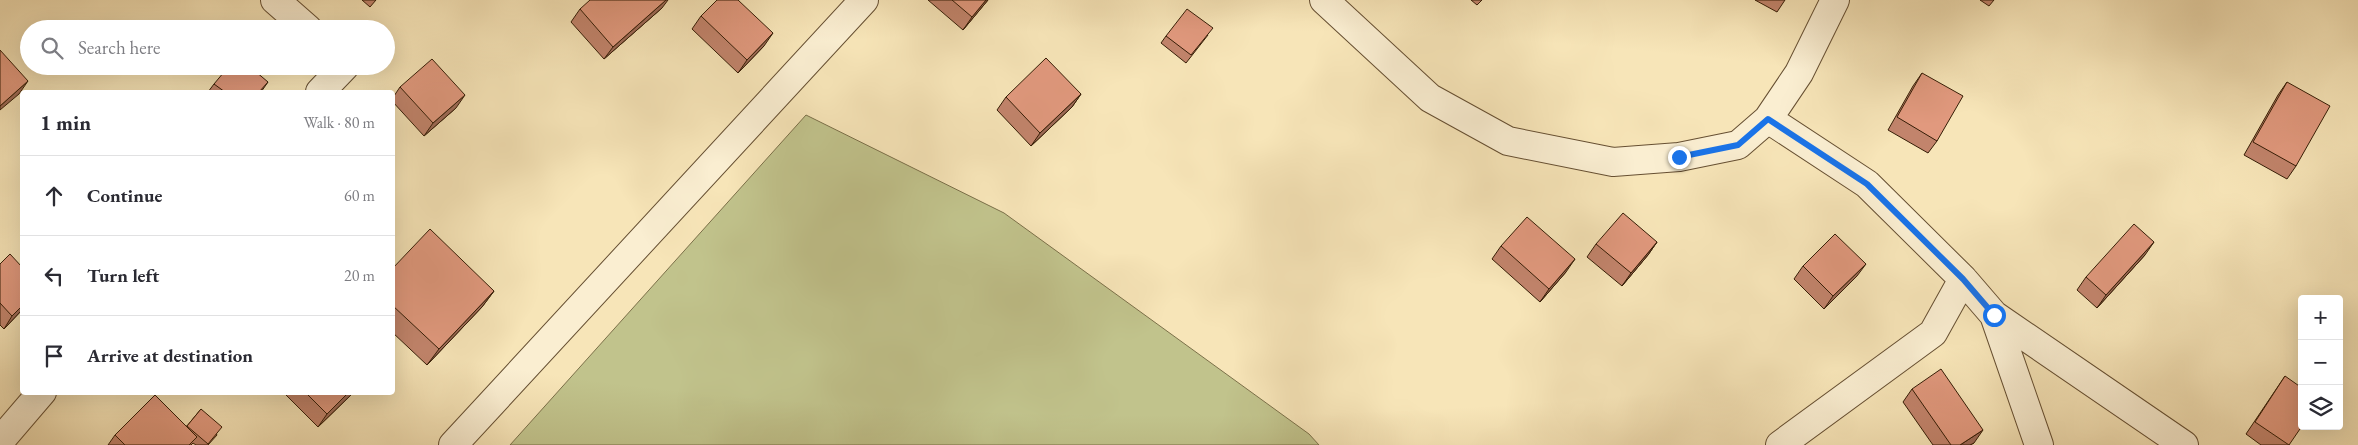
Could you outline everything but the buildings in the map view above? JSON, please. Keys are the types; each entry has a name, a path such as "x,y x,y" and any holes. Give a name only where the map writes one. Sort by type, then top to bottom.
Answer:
{"street":[{"path":"275,0 298,20"},
{"path":"453,445 864,0"},
{"path":"1324,0 1430,98 1508,141 1613,162 1679,157 1738,145 1768,119 1799,73 1835,0"},
{"path":"322,90 336,75"},
{"path":"1768,119 1867,184 1963,279 1994,315 2184,445"},
{"path":"1780,445 1933,333 1963,279"},
{"path":"1994,315 2039,445"},
{"path":"0,440 39,395"}],"green space":[{"path":"806,115 1004,213 1309,434 1319,445 510,445"}],"route":[{"path":"1679,157 1738,145 1768,119 1867,184 1963,279 1994,315"}]}
